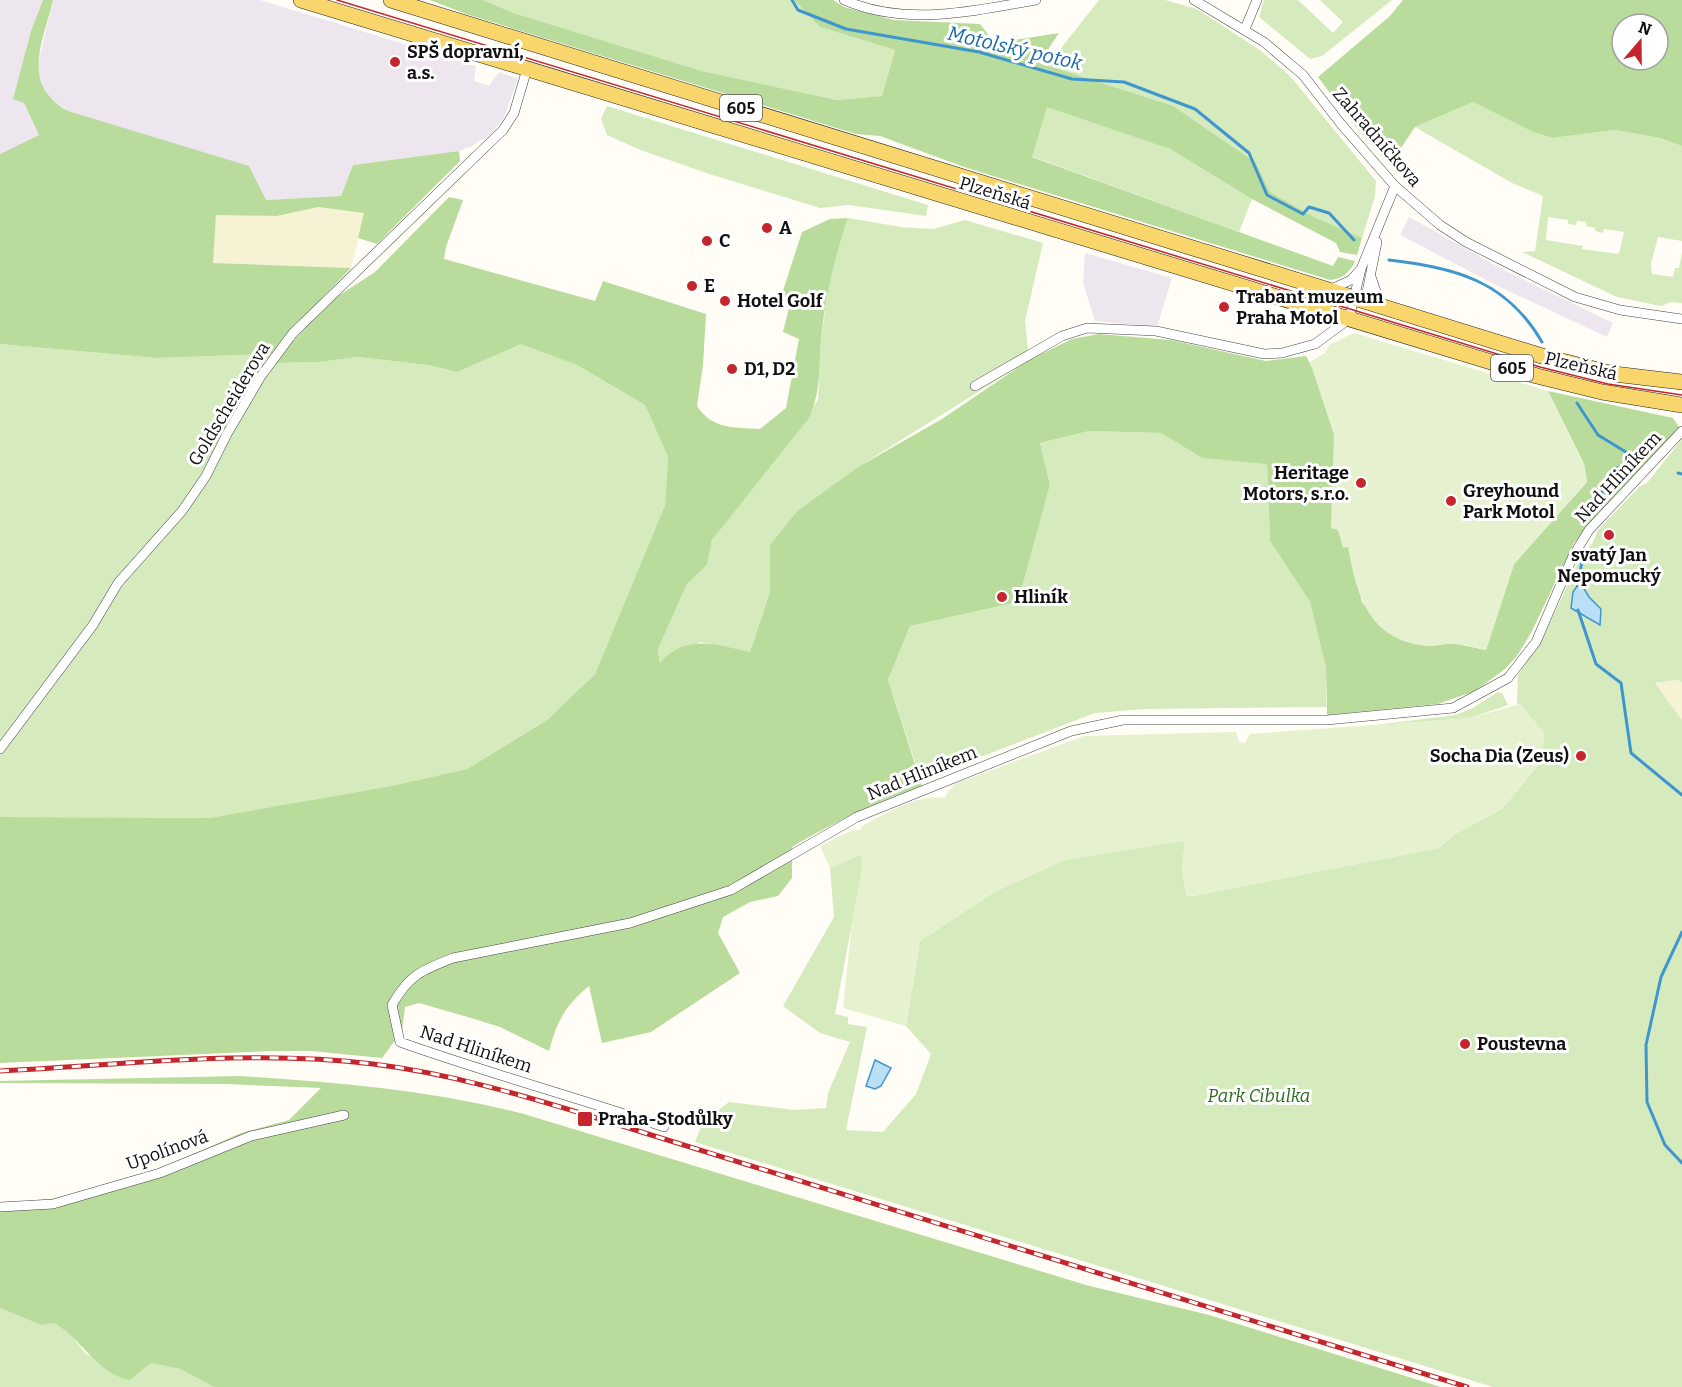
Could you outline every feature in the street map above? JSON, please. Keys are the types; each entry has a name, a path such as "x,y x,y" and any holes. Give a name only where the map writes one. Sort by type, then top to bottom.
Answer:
{"main road":[{"name":"Plzeňská","path":"301,0 526,69 1354,306 1574,386 1682,405"},
{"name":"Plzeňská","path":"391,0 1328,290 1354,306 1381,306 1576,365 1631,376 1682,382"}],"street":[{"path":"844,0 863,8 923,15 945,15 1036,0"},
{"name":"Zahradníčkova","path":"1194,0 1245,29 1303,75 1341,124 1395,186 1440,225 1466,242 1575,297 1620,310 1682,319"},
{"path":"1245,29 1257,0"},
{"name":"Goldscheiderova","path":"0,749 93,625 118,583 182,511 206,476 227,434 261,376 286,341 340,285 509,123 526,69"},
{"path":"975,386 1062,336 1087,328 1156,331 1263,354 1282,353 1315,344 1367,292 1365,270 1395,186"},
{"path":"1328,290 1351,280 1365,270"},
{"path":"1365,270 1381,306"},
{"name":"Nad Hliníkem","path":"664,1127 400,1042 392,1005 411,976 429,967 453,958 630,923 731,890 857,817 1071,731 1123,720 1327,720 1453,708 1508,678 1536,642 1573,556 1589,530 1682,431"},
{"name":"Upolínová","path":"0,1207 53,1204 160,1173 251,1136 344,1115"}],"shaded area":[{"path":"0,0 43,0 31,31 13,99 24,103 39,135 0,154"},
{"path":"53,0 260,0 476,66 474,81 489,86 499,72 518,79 504,117 491,134 472,146 459,151 353,165 341,196 266,200 68,111 46,95 39,73 39,60"},
{"path":"318,207 365,213 351,268 212,263 216,215 277,216"},
{"path":"1409,217 1504,270 1613,323 1607,337 1500,287 1400,235"},
{"path":"1085,253 1172,278 1157,327 1095,321 1083,283"},
{"path":"1676,680 1682,682 1682,720 1655,683"}],"green space":[{"path":"43,0 53,0 41,47 40,75 44,88 53,100 68,111 249,166 266,200 341,196 353,165 459,151 460,161 377,244 358,238 364,213 318,207 277,216 216,215 213,263 351,268 272,354 156,358 0,344 0,154 39,135 24,103 13,99 31,31"},
{"path":"430,0 482,0 517,14 702,71 837,100 882,96 895,50 820,27 794,0 833,0 844,7 894,20 980,24 995,43 1059,33 1039,63 1173,106 1256,163 1270,192 1316,218 1362,238 1357,255 1340,252 1336,243 1252,199 1170,149 1047,107 1032,157 1333,266 1338,257 1355,261 1353,265 1342,276 1330,280 964,167 880,136 856,134 466,14"},
{"path":"482,0 794,0 820,27 895,50 882,96 837,100 702,71 517,14"},
{"path":"1099,0 1165,0 1197,9 1261,51 1290,76 1376,181 1375,196 1362,238 1315,218 1270,192 1256,163 1047,66"},
{"path":"1264,0 1298,0 1333,33 1343,22 1320,0 1392,0 1322,56 1310,59 1259,17"},
{"path":"1403,0 1682,0 1682,146 1660,138 1615,130 1552,138 1531,131 1473,102 1415,127 1393,160 1384,159 1355,126 1318,77 1390,16"},
{"path":"1473,102 1531,131 1552,138 1615,130 1660,138 1682,146 1682,241 1658,237 1651,264 1652,274 1673,277 1675,268 1679,268 1682,251 1682,303 1671,302 1661,306 1617,297 1522,252 1535,251 1543,196 1512,183 1415,127","holes":["1548,217 1568,220 1568,224 1576,225 1577,221 1586,222 1586,226 1603,233 1604,229 1624,232 1619,254 1582,249 1583,246 1546,240"]},
{"path":"607,106 928,205 926,216 849,205 820,208 709,174 638,149 607,135 601,119"},
{"path":"1046,106 1170,149 1252,199 1239,232 1031,156"},
{"path":"449,197 463,200 444,259 595,301 603,281 706,314 703,365 697,406 703,414 724,426 760,429 786,408 799,339 783,332 789,308 779,303 802,232 830,219 848,218 834,263 828,293 821,340 818,389 809,418 712,540 707,565 687,584 658,649 660,663 670,654 691,644 713,644 750,652 770,592 770,545 797,511 858,467 942,419 1029,360 1072,339 1099,334 1171,340 1266,361 1306,356 1312,367 1334,434 1338,530 1348,546 1362,602 1382,627 1402,640 1428,646 1453,643 1486,650 1514,564 1587,482 1584,464 1548,391 1673,418 1679,427 1574,543 1531,633 1517,656 1505,669 1475,691 1438,704 1327,715 1326,668 1310,602 1270,541 1267,464 1202,458 1161,433 1089,431 1040,443 1050,485 1018,602 910,626 888,680 922,786 855,813 792,847 792,878 778,896 750,902 723,917 718,933 740,973 651,1032 602,1043 589,986 574,1000 563,1015 549,1051 500,1027 419,1003 405,1007 402,1031 382,1058 311,1051 273,1051 0,1063 0,817 209,818 391,786 467,769 547,720 595,674 665,505 668,457 645,405 577,365 521,344 457,372 428,365 358,357 319,362 273,363 329,302 375,272"},
{"path":"848,218 901,227 933,229 965,220 1043,243 1025,321 1029,360 858,467 797,511 770,545 770,592 750,652 700,642 660,664 658,649 687,584 707,565 712,540 818,400 821,340 831,268"},
{"name":"Greyhound Park Motol","path":"1354,333 1548,391 1584,465 1587,482 1514,564 1486,650 1458,644 1427,646 1407,642 1391,635 1378,625 1361,598 1348,547 1343,548 1338,530 1331,528 1334,434 1310,362 1325,353 1329,345"},
{"path":"521,343 577,365 645,405 668,457 665,505 595,674 547,720 467,769 391,786 209,818 0,817 0,344 156,358 272,354 273,363 319,362 358,357 428,365 457,372"},
{"path":"1089,431 1161,433 1202,458 1267,463 1270,541 1310,602 1326,668 1326,707 1145,709 1095,713 983,756 969,756 917,768 888,680 910,626 1018,602 1050,485 1040,443"},
{"name":"Park Cibulka","path":"1682,439 1682,682 1676,680 1655,683 1682,720 1682,1387 1493,1387 695,1142 703,1122 729,1102 794,1110 826,1108 828,1093 850,1042 820,1033 783,1006 834,917 830,868 861,854 863,864 835,1014 848,1017 848,1024 867,1027 846,1130 883,1132 916,1094 931,1054 906,1026 920,941 994,892 1064,860 1185,841 1182,869 1186,895 1192,896 1439,848 1455,834 1502,809 1543,759 1520,704 1517,704 1518,675 1544,636 1580,558 1592,544 1598,530 1639,487 1647,483"},
{"path":"1498,692 1502,693 1508,705 1470,718 1367,726 1455,715 1471,709"},
{"path":"1520,704 1544,732 1543,759 1502,809 1455,834 1439,848 1192,896 1186,895 1182,869 1185,841 1064,860 994,892 920,941 906,1026 843,1008 852,922 863,864 861,854 830,868 820,846 851,831 860,830 862,826 913,801 934,797 944,798 954,784 1084,736 1236,732 1239,742 1245,743 1250,734 1470,718"},
{"path":"240,1076 383,1088 454,1099 524,1114 1086,1285 1209,1315 1441,1387 214,1387 180,1369 151,1363 130,1380 118,1376 98,1363 54,1323 41,1325 0,1308 0,1204 60,1198 157,1170 241,1133 289,1120 321,1088 226,1084 0,1083 0,1081"},
{"path":"0,1308 41,1325 54,1322 68,1331 85,1353 130,1380 151,1363 180,1369 214,1387 0,1387"}],"water":[{"path":"1580,582 1589,597 1601,609 1600,625 1571,608 1573,592"},
{"path":"875,1060 891,1068 881,1086 875,1089 866,1086"}],"waterway":[{"name":"Motolský potok","path":"792,0 798,10 846,29 979,52 1072,79 1124,82 1195,109 1249,153 1267,195 1303,214 1309,207 1329,213 1354,240"},
{"name":"Motolský potok","path":"1389,260 1436,267 1477,281 1512,304 1528,321 1542,342"},
{"name":"Motolský potok","path":"1577,403 1598,435 1639,460"},
{"path":"1588,518 1615,469 1639,460"},
{"name":"Motolský potok","path":"1678,473 1682,474"},
{"path":"1578,586 1583,554"},
{"path":"1578,610 1596,664 1621,683 1631,753 1682,795"},
{"path":"1682,932 1661,977 1646,1045 1647,1102 1665,1145 1682,1163"}],"tram line":[{"path":"337,0 1540,367 1608,384 1682,395"}],"railway":[{"path":"0,1071 186,1060 280,1058 373,1064 455,1079 590,1116 1467,1387"}],"place":[{"name":"SPŠ dopravní, a.s.","path":"395,62"},
{"name":"A","path":"767,228"},
{"name":"C","path":"707,241"},
{"name":"E","path":"692,286"},
{"name":"Hotel Golf","path":"725,301"},
{"name":"Trabant muzeum Praha Motol","path":"1224,307"},
{"name":"D1, D2","path":"732,369"},
{"name":"Heritage Motors, s.r.o.","path":"1361,483"},
{"name":"Greyhound Park Motol","path":"1451,501"},
{"name":"svatý Jan Nepomucký","path":"1609,535"},
{"name":"Hliník","path":"1002,597"},
{"name":"Socha Dia (Zeus)","path":"1581,756"},
{"name":"Poustevna","path":"1465,1044"},
{"name":"Praha-Stodůlky","path":"585,1119"}]}
